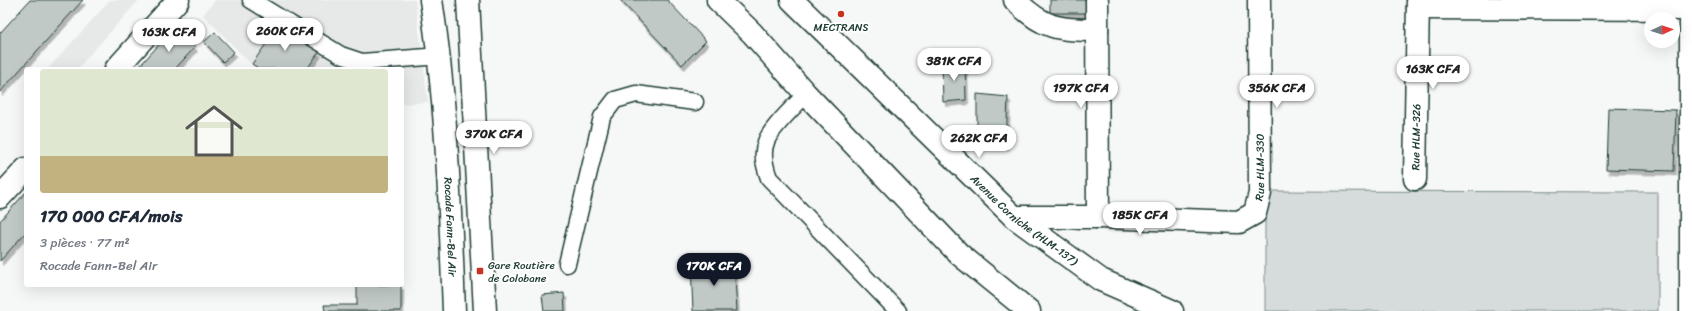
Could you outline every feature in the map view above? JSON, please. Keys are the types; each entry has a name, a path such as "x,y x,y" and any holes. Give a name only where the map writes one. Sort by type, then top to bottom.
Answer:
{"main road":[{"path":"118,67 178,0"},
{"name":"Rocade Fann-Bel Air","path":"431,0 440,56 448,146 454,311"},
{"path":"468,0 485,311"},
{"path":"718,0 752,33 806,94 959,254 1029,311"},
{"name":"Avenue Corniche (HLM-137)","path":"792,0 1014,218 1101,280 1172,311"},
{"path":"1015,0 1029,14 1064,30 1097,30"},
{"path":"1014,218 1098,217 1097,0"},
{"name":"Rue HLM-330","path":"1098,217 1239,222 1255,213 1260,193 1259,0"},
{"path":"1418,4 1577,4 1691,9 1691,311"},
{"name":"Rue HLM-326","path":"1415,179 1418,4"},
{"path":"0,198 24,171"}],"lane":[{"path":"251,0 341,55 362,62 440,56"},
{"path":"567,264 602,117 615,100 636,94 695,102"},
{"path":"806,94 772,132 766,141 764,154 765,166 769,178 898,311"}],"shaded area":[{"path":"110,0 139,0 79,67 50,67"},
{"path":"215,0 415,0 428,102 404,104 404,67 254,67 203,15"},
{"path":"1265,191 1658,192 1658,311 1265,311"}],"building":[{"path":"30,0 83,0 0,92 0,33"},
{"path":"620,0 667,0 706,41 682,65"},
{"path":"1050,0 1089,0 1088,13 1050,13"},
{"path":"280,24 319,52 308,67 256,67 252,64"},
{"path":"180,30 195,47 177,67 139,67 164,39"},
{"path":"215,32 234,52 223,62 204,42"},
{"path":"965,63 966,100 943,102 942,65"},
{"path":"977,94 1008,97 1006,145 977,143"},
{"path":"1608,108 1676,110 1674,171 1606,169"},
{"path":"24,194 24,234 0,261 0,221"},
{"path":"734,262 737,311 693,311 691,265"},
{"path":"357,287 401,287 401,311 325,311 324,305 357,305"},
{"path":"564,293 565,311 544,311 542,295"}],"place":[{"name":"MECTRANS","path":"841,14"},
{"name":"Gare Routière de Colobane","path":"480,271"}]}
